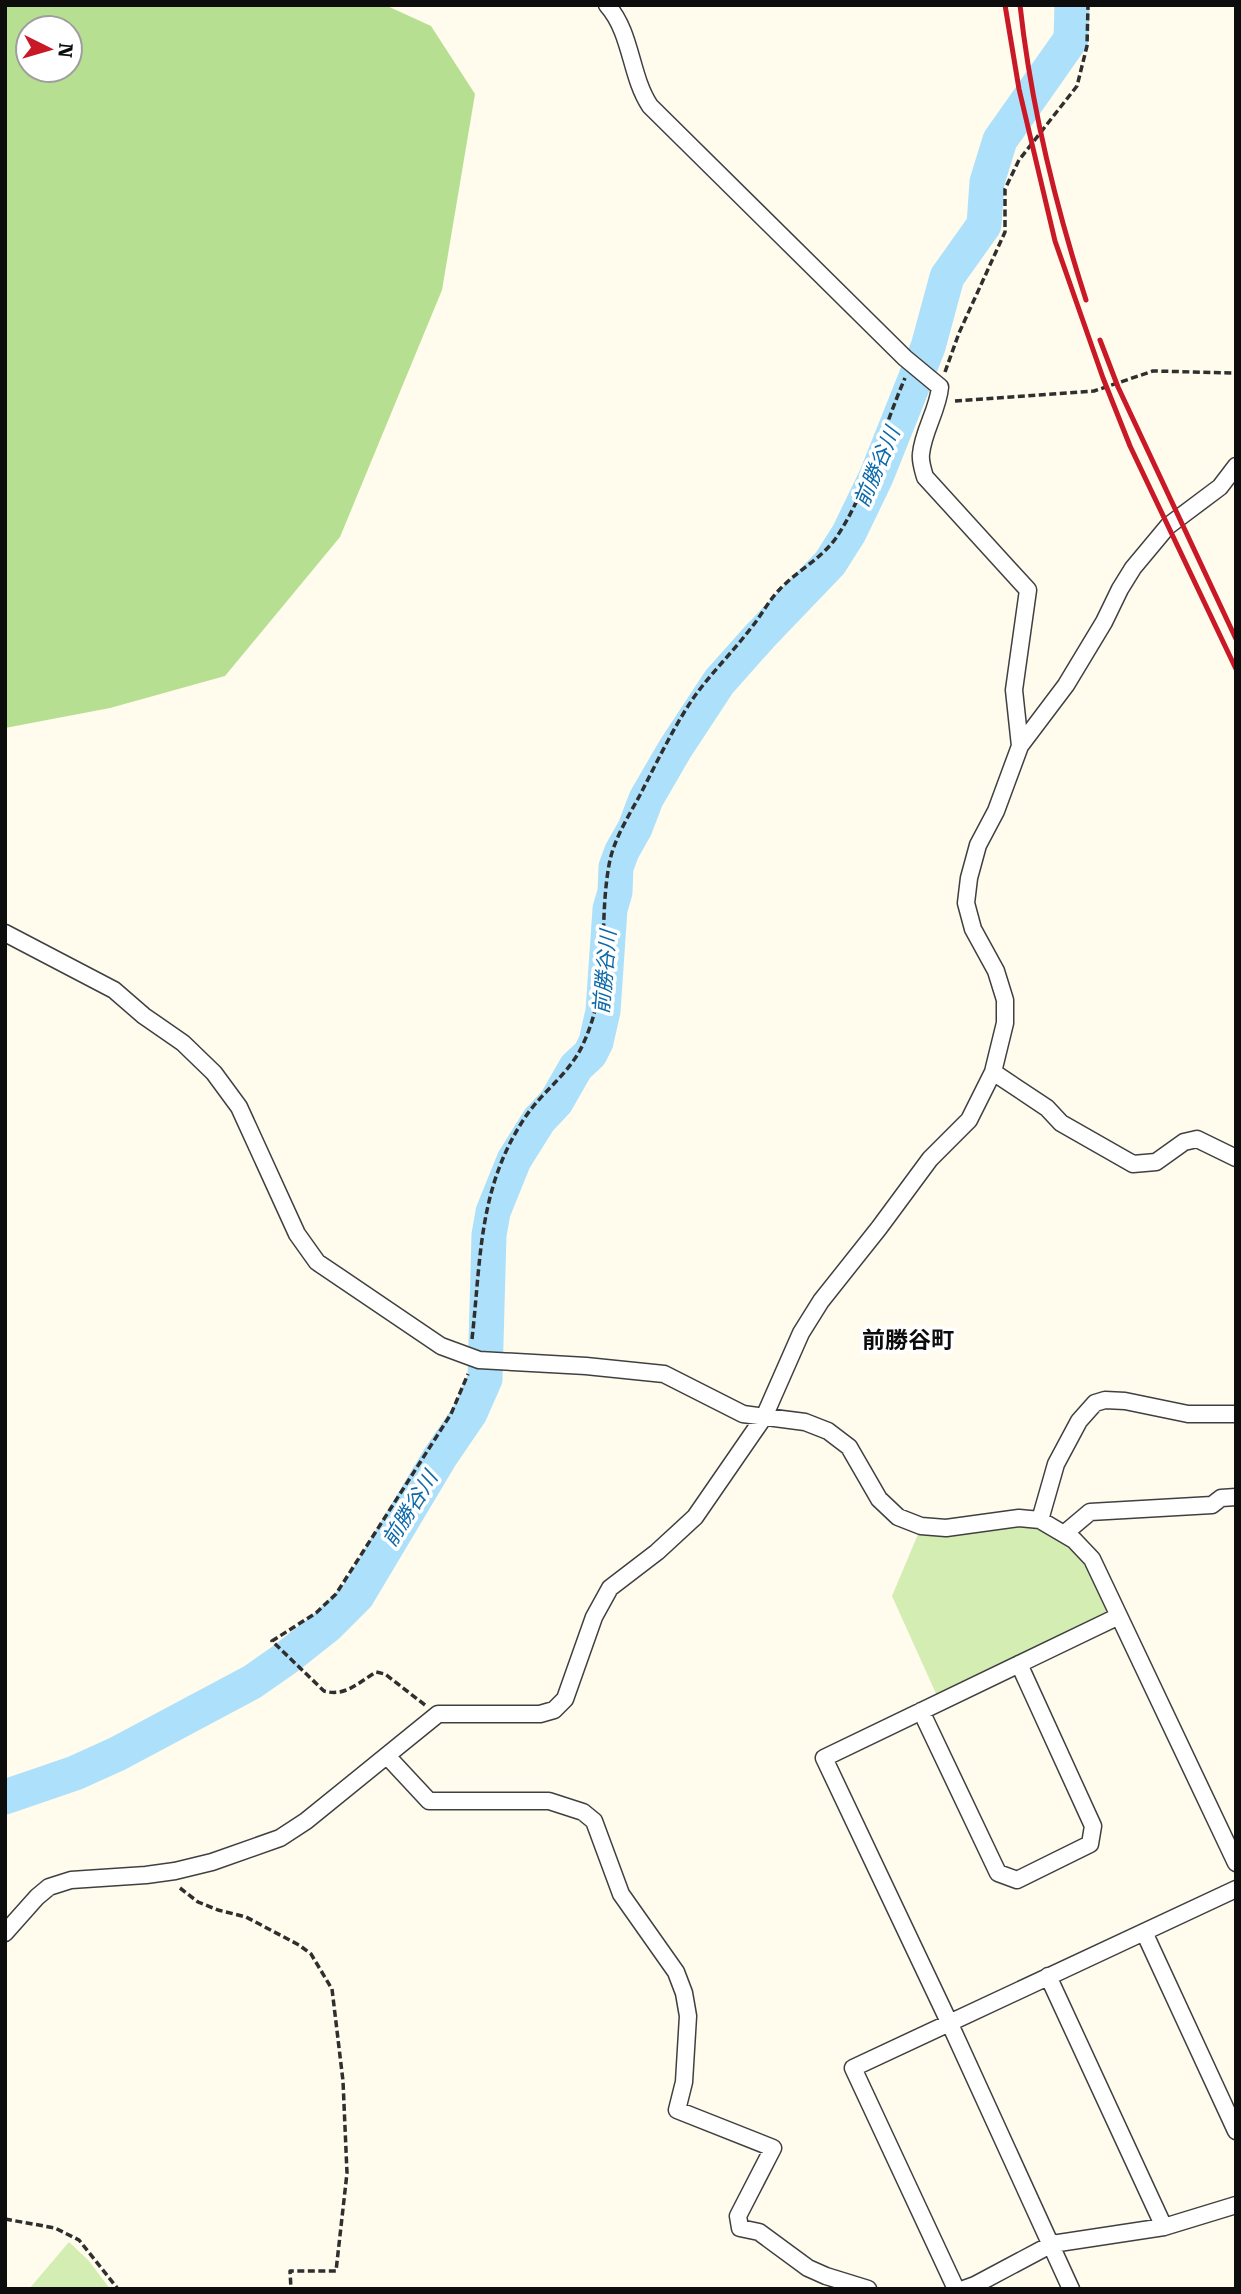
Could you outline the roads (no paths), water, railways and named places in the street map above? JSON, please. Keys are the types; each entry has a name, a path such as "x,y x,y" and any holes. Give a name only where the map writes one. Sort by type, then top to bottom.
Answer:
{"street":[{"path":"607,5 623,35 640,91 650,106 912,363 939,394 920,456 925,477 1028,590 1014,690 1020,746"},
{"path":"5,1933 50,1886 71,1880 162,1873 212,1862 280,1838 388,1757 438,1714 540,1714 554,1710 565,1699 594,1617 610,1588 657,1552 695,1517 764,1417 801,1333 821,1301 930,1158 969,1120 993,1072 1005,1023 1005,1000 996,971 973,929 966,904 969,877 978,845 996,811 1020,746 1066,685 1133,568 1168,526 1220,487 1236,466"},
{"path":"5,933 114,990 144,1016 183,1043 214,1073 239,1107 298,1234 317,1262 441,1346 473,1358 505,1363 586,1366 664,1374 743,1414 805,1422 828,1431 849,1447 879,1499 898,1517 921,1526 946,1528 1019,1518 1040,1520 1065,1533 1092,1559 1236,1863"},
{"path":"993,1072 1047,1108 1061,1123 1133,1164 1156,1162 1184,1142 1197,1139 1236,1158"},
{"path":"1040,1520 1056,1464 1079,1421 1095,1404 1105,1400 1125,1401 1188,1414 1236,1414"},
{"path":"1065,1533 1090,1512 1212,1505 1221,1497 1236,1497"},
{"path":"1071,2289 950,2022 824,1758 1119,1616"},
{"path":"921,1711 998,1873 1017,1880 1090,1843 1093,1826 1019,1664"},
{"path":"388,1757 429,1801 549,1801 583,1812 594,1821 621,1894 676,1972 684,1993 688,2015 684,2082 677,2110 773,2148 738,2216 740,2228 760,2232 808,2268 869,2289"},
{"path":"956,2289 853,2068 1236,1889"},
{"path":"1144,1932 1236,2131"},
{"path":"1048,1976 1164,2227"},
{"path":"964,2289 1052,2244 1164,2227 1236,2205"}],"waterway":[{"name":"前勝谷川","path":"5,1797 75,1773 117,1754 252,1682 328,1625 357,1596 440,1457 470,1413 485,1379 489,1235 493,1212 514,1160 539,1120 556,1102 576,1067 590,1054 596,1042 603,1011 610,909 615,892 616,867 622,851 635,828 646,799 719,682 830,563 849,533 876,477 928,347 947,277 984,225 987,182 1000,140 1071,39 1072,5"}],"railway":[{"path":"1005,5 1019,89 1055,241 1130,446 1236,669"},
{"path":"1020,5 1046,154 1064,228 1086,300"},
{"path":"1100,340 1118,387 1236,639"}],"district":[{"name":"前勝谷町","path":"908,1340"}]}
